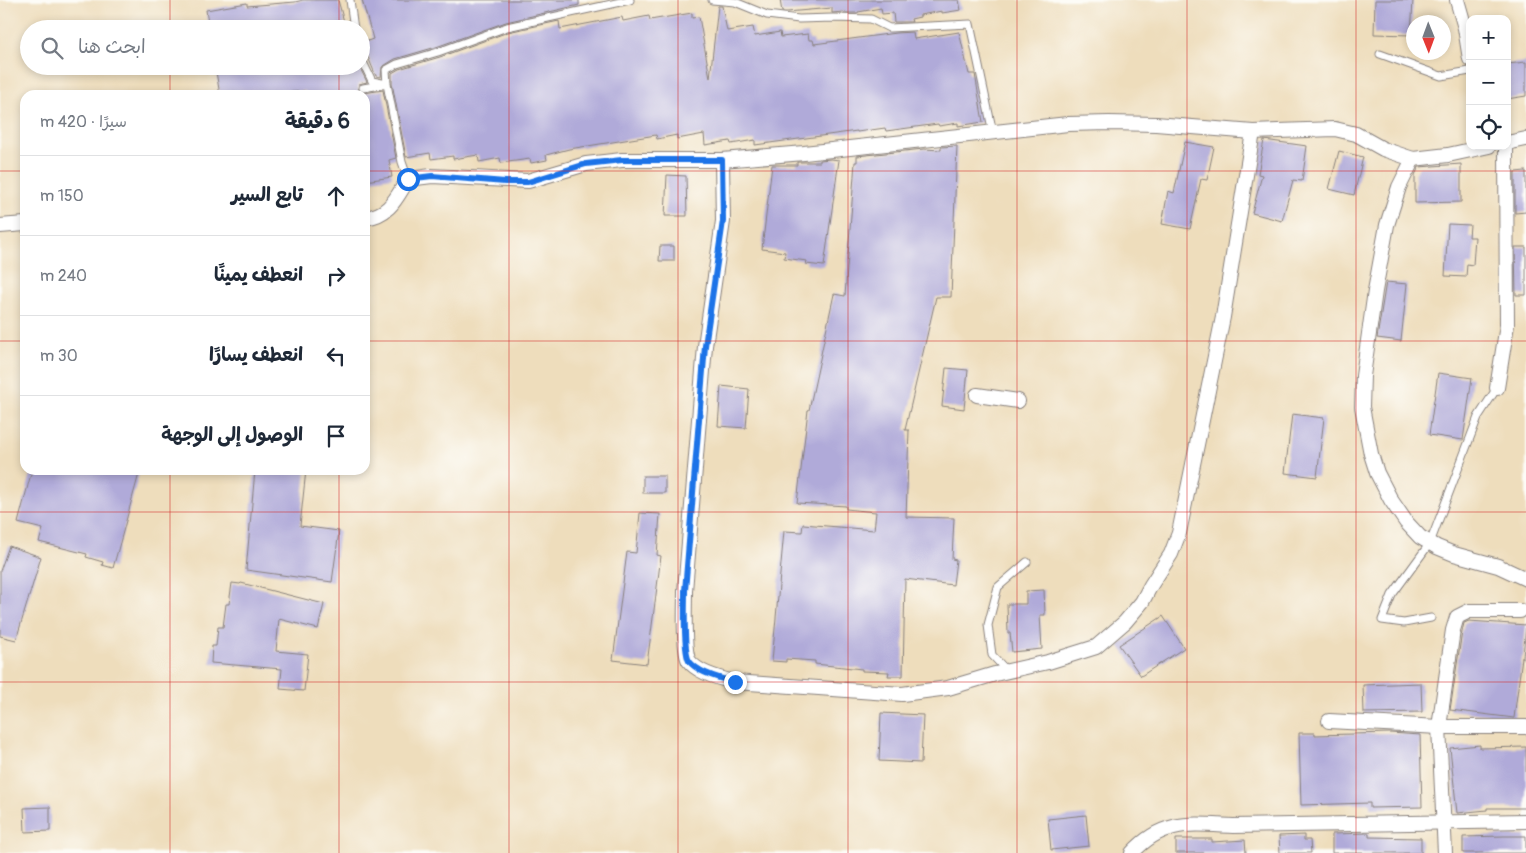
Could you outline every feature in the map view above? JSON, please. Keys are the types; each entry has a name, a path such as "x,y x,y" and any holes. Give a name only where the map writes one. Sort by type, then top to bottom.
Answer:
{"street":[{"path":"1457,0 1466,38"},
{"path":"370,217 381,214 391,207 408,179 432,176 528,182 586,164 622,160 722,160 1068,124 1109,122 1180,125 1253,132 1310,129 1345,131 1356,134 1383,149 1413,158 1448,155 1471,150"},
{"path":"722,160 723,221 705,346 685,591 688,659 694,665 717,678 735,682 902,694 948,688 1048,662 1096,646 1125,622 1142,602 1171,554 1179,533 1223,316 1253,132"},
{"path":"1511,134 1525,139"},
{"path":"1511,142 1525,139"},
{"path":"1497,388 1507,325 1506,150"},
{"path":"1413,158 1399,187 1387,225 1380,256 1363,376 1362,408 1376,473 1406,522 1420,537 1454,554 1498,566 1526,579"},
{"path":"0,226 20,224"},
{"path":"977,395 1018,401"},
{"path":"1445,853 1439,727 1454,624 1457,617 1469,611 1520,611"},
{"path":"1329,721 1439,727 1526,727"},
{"path":"1132,853 1144,840 1160,831 1195,824 1233,826 1526,821"}],"lane":[{"path":"350,0 353,20"},
{"path":"408,179 402,162 386,70 397,64 438,52 507,27 630,0"},
{"path":"712,0 735,2 767,15 799,19 870,19 889,28 970,24 993,133"},
{"path":"1380,54 1441,76 1466,72"},
{"path":"369,75 372,81 387,84"},
{"path":"363,88 387,84"},
{"path":"1431,618 1404,623 1382,620 1392,595 1430,543 1478,417 1497,388"},
{"path":"1008,671 992,655 988,625 998,587 1027,562"}],"building":[{"path":"303,0 338,0 344,20 208,20 206,10 247,3 247,6"},
{"path":"362,0 579,0 579,5 506,22 436,47 395,59 382,67 381,77 376,76 370,62 370,40 373,39 370,20 368,20"},
{"path":"780,0 959,0 961,10 920,15 920,17 911,19 912,22 894,22 893,13 882,14 881,8 858,13 832,13 832,8 782,12"},
{"path":"1375,0 1413,0 1412,15 1406,15 1406,35 1374,34"},
{"path":"718,6 722,6 727,31 753,27 755,36 780,32 781,37 808,34 809,40 813,40 814,44 896,33 913,32 914,39 959,32 969,74 975,74 983,122 958,126 958,123 939,126 938,124 886,131 885,128 755,145 755,140 731,144 730,141 705,145 704,134 677,139 677,135 657,139 656,135 569,149 546,155 547,160 531,163 530,159 501,163 500,158 479,162 478,155 453,159 453,156 431,159 430,153 406,157 392,83 392,73 399,69 440,57 508,32 559,21 560,29 622,17 623,21 649,16 650,20 692,13 692,18 699,17 710,78"},
{"path":"1526,62 1526,96 1511,98 1511,64"},
{"path":"217,75 364,75 367,82 359,84 358,90 219,90"},
{"path":"383,90 396,158 389,160 392,177 370,180 370,92"},
{"path":"1264,140 1307,146 1302,181 1293,180 1282,221 1252,213 1262,175 1258,174"},
{"path":"1185,142 1214,147 1207,180 1201,179 1190,229 1162,224 1168,191 1174,193"},
{"path":"957,146 951,297 936,297 905,430 909,430 906,517 954,518 952,559 956,560 953,585 905,579 903,676 888,676 889,672 862,671 862,669 815,664 815,661 786,659 786,662 772,661 784,531 802,532 803,524 874,530 876,512 846,509 846,506 797,503 808,410 834,294 845,296 857,156 924,149 941,150 941,147"},
{"path":"1339,151 1363,157 1354,195 1329,189"},
{"path":"820,160 839,160 824,266 806,264 807,261 784,258 785,252 762,249 772,165 797,165 797,162 820,162"},
{"path":"1461,164 1461,202 1415,203 1415,175 1419,167"},
{"path":"1526,171 1526,212 1515,213 1515,172"},
{"path":"667,175 686,176 687,216 665,216"},
{"path":"1448,224 1470,225 1469,237 1475,237 1473,265 1467,264 1466,277 1445,276"},
{"path":"660,246 674,246 674,261 659,261"},
{"path":"1515,247 1526,247 1526,295 1516,295"},
{"path":"1386,282 1407,284 1401,341 1377,338"},
{"path":"946,368 968,370 964,409 942,406"},
{"path":"1438,373 1472,378 1463,440 1429,435"},
{"path":"721,386 749,389 746,428 718,426"},
{"path":"1292,414 1324,418 1317,477 1285,473"},
{"path":"31,475 139,475 113,568 102,565 103,562 86,557 87,554 39,542 43,529 18,523"},
{"path":"255,475 305,475 300,526 339,531 332,582 246,570"},
{"path":"643,476 665,476 665,493 643,493"},
{"path":"640,513 660,514 657,555 661,556 647,664 613,660 627,552 636,553"},
{"path":"9,546 41,557 16,640 0,636 0,571"},
{"path":"232,583 241,583 324,604 318,629 279,619 276,651 308,654 304,691 280,689 282,669 211,663 212,646 216,646 218,627 223,627 226,604 229,604"},
{"path":"1044,590 1045,615 1040,615 1042,649 1012,652 1010,633 1008,633 1007,604 1026,604 1026,591"},
{"path":"1163,616 1184,648 1141,676 1119,645"},
{"path":"1469,621 1526,625 1514,718 1450,710 1462,632 1464,623"},
{"path":"1421,683 1422,712 1364,713 1363,685"},
{"path":"881,713 923,715 921,763 879,761"},
{"path":"1299,733 1315,733 1315,735 1390,733 1420,735 1422,807 1370,808 1370,803 1301,805"},
{"path":"1480,745 1480,748 1526,747 1526,808 1487,808 1487,810 1457,813 1450,748"},
{"path":"50,807 50,831 25,832 24,808"},
{"path":"1086,815 1089,846 1051,850 1048,819"},
{"path":"1369,833 1369,837 1421,838 1421,853 1332,853 1332,834"},
{"path":"1304,835 1304,840 1310,840 1311,853 1280,853 1279,836"},
{"path":"1526,836 1526,853 1463,853 1463,837"},
{"path":"1176,839 1212,839 1212,842 1245,840 1246,853 1176,853"}],"route":[{"path":"408,179 432,176 528,182 586,164 622,160 722,160 723,221 705,346 685,591 685,622 688,659 694,665 717,678 735,682"}]}
